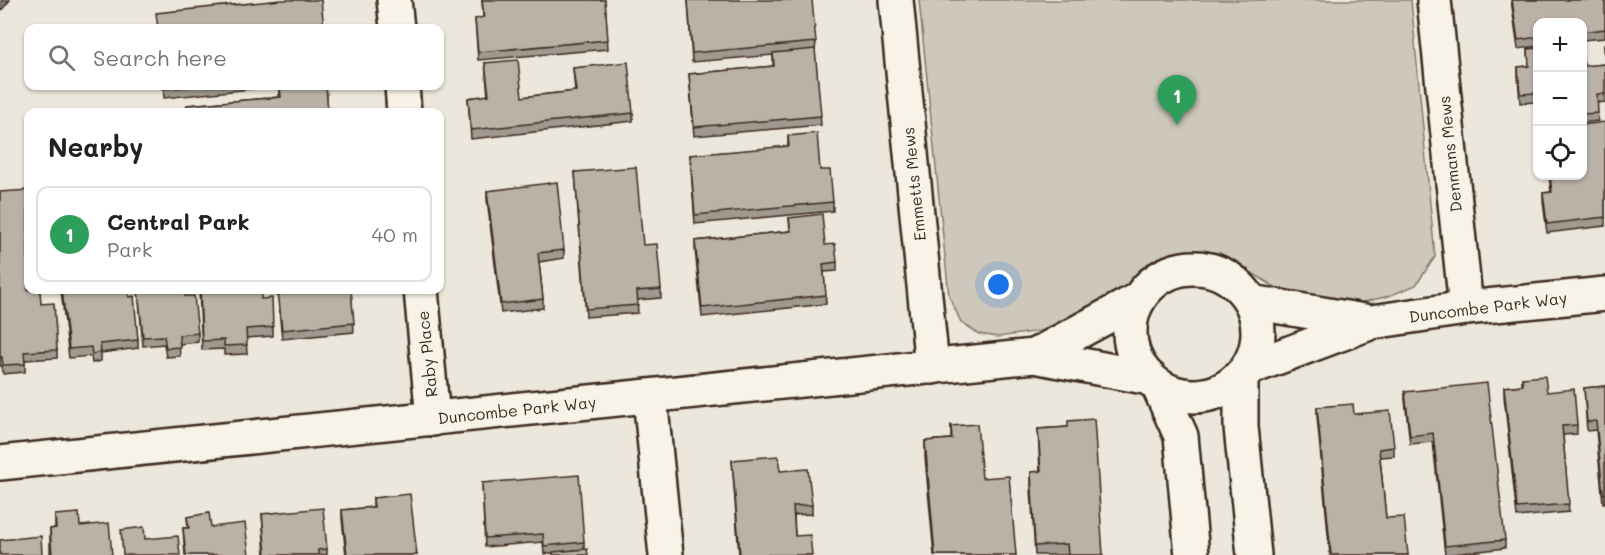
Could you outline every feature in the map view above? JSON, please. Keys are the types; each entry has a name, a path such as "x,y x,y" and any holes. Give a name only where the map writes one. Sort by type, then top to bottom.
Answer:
{"street":[{"path":"394,0 396,24"},
{"name":"Emmetts Mews","path":"896,0 932,367"},
{"name":"Denmans Mews","path":"1434,0 1466,308"},
{"path":"402,90 404,108"},
{"path":"1154,381 1174,392 1192,396 1227,387 1244,372 1255,353 1258,335 1257,319 1251,302 1240,287 1224,275 1206,269 1186,268 1168,273 1151,284 1139,299 1132,319 1131,340 1137,360 1154,381 1181,436 1192,555"},
{"name":"Raby Place","path":"421,294 433,419"},
{"name":"Duncombe Park Way","path":"1244,372 1372,322 1466,308 1605,294"},
{"name":"Duncombe Park Way","path":"1034,356 1139,299"},
{"name":"Duncombe Park Way","path":"1251,302 1372,322"},
{"name":"Duncombe Park Way","path":"0,463 1034,356 1154,381"},
{"path":"1244,372 1241,427 1254,555"},
{"path":"651,397 666,555"}],"shaded area":[{"path":"919,0 1411,0 1435,257 1416,285 1389,296 1355,304 1309,303 1275,287 1220,253 1186,252 1166,259 1144,274 1122,295 1060,328 998,337 979,334 961,322 949,296"}],"building":[{"path":"281,0 321,0 324,24 157,24 156,13"},
{"path":"482,0 605,0 608,40 478,52 475,19 484,17"},
{"path":"688,0 812,0 816,42 692,53"},
{"path":"1512,0 1605,0 1605,29 1587,31 1587,18 1533,18 1533,38 1518,40"},
{"path":"1533,48 1533,93 1520,94 1518,67 1529,66 1528,49"},
{"path":"815,49 821,116 694,127 689,74 774,66 773,53"},
{"path":"518,60 522,97 576,91 573,68 628,62 633,113 471,130 468,98 489,95 485,63"},
{"path":"1605,64 1605,94 1597,94 1598,113 1587,114 1587,66"},
{"path":"280,90 326,90 328,108 187,108 187,105 281,97"},
{"path":"1605,122 1605,217 1547,224 1543,193 1552,192 1550,180 1587,180 1587,124"},
{"path":"817,133 820,170 830,170 833,202 695,215 690,155 789,146 788,136"},
{"path":"636,167 643,245 657,244 661,289 637,291 638,305 586,309 575,172"},
{"path":"557,182 564,250 538,253 543,299 501,304 487,191"},
{"path":"24,190 24,294 40,294 41,304 54,303 57,350 24,352 25,364 3,365 2,357 0,357 0,192"},
{"path":"822,214 825,245 835,244 837,262 823,264 826,295 702,308 695,241 791,231 789,218"},
{"path":"62,294 129,294 129,297 134,296 138,340 100,344 101,352 92,354 91,347 69,349"},
{"path":"138,294 194,296 198,333 179,335 180,347 166,348 164,336 143,337"},
{"path":"200,294 261,294 261,299 272,298 273,327 246,329 247,345 224,346 224,340 202,341"},
{"path":"278,294 351,294 354,323 282,330"},
{"path":"1545,376 1547,392 1574,389 1577,425 1562,426 1569,504 1517,508 1504,387 1523,385 1522,378"},
{"path":"1487,383 1505,540 1445,546 1433,433 1410,436 1405,392"},
{"path":"1605,386 1605,494 1603,494 1596,421 1587,422 1584,388"},
{"path":"1353,404 1354,414 1390,411 1394,447 1379,449 1386,518 1404,517 1408,555 1331,555 1317,407"},
{"path":"1094,419 1103,555 1068,555 1067,544 1035,546 1031,472 1041,471 1038,429 1068,427 1068,421"},
{"path":"977,424 982,478 1009,476 1016,555 935,555 925,441 952,439 951,426"},
{"path":"778,456 780,471 808,469 812,505 793,506 795,536 810,535 812,555 740,555 732,460"},
{"path":"579,475 584,542 544,546 543,534 485,538 482,483"},
{"path":"410,494 417,555 347,555 342,510 374,507 373,498"},
{"path":"323,508 327,549 318,550 318,555 266,555 262,514"},
{"path":"79,513 80,526 109,523 112,555 52,555 50,529 56,528 55,515"},
{"path":"209,513 211,527 245,523 249,555 186,555 183,528 189,528 187,517"},
{"path":"144,527 145,539 178,536 180,555 123,555 121,530"},
{"path":"41,536 42,555 0,555 0,540"},
{"path":"587,549 588,555 553,555 553,552"}],"place":[{"name":"Central Park","path":"1177,125"}]}
